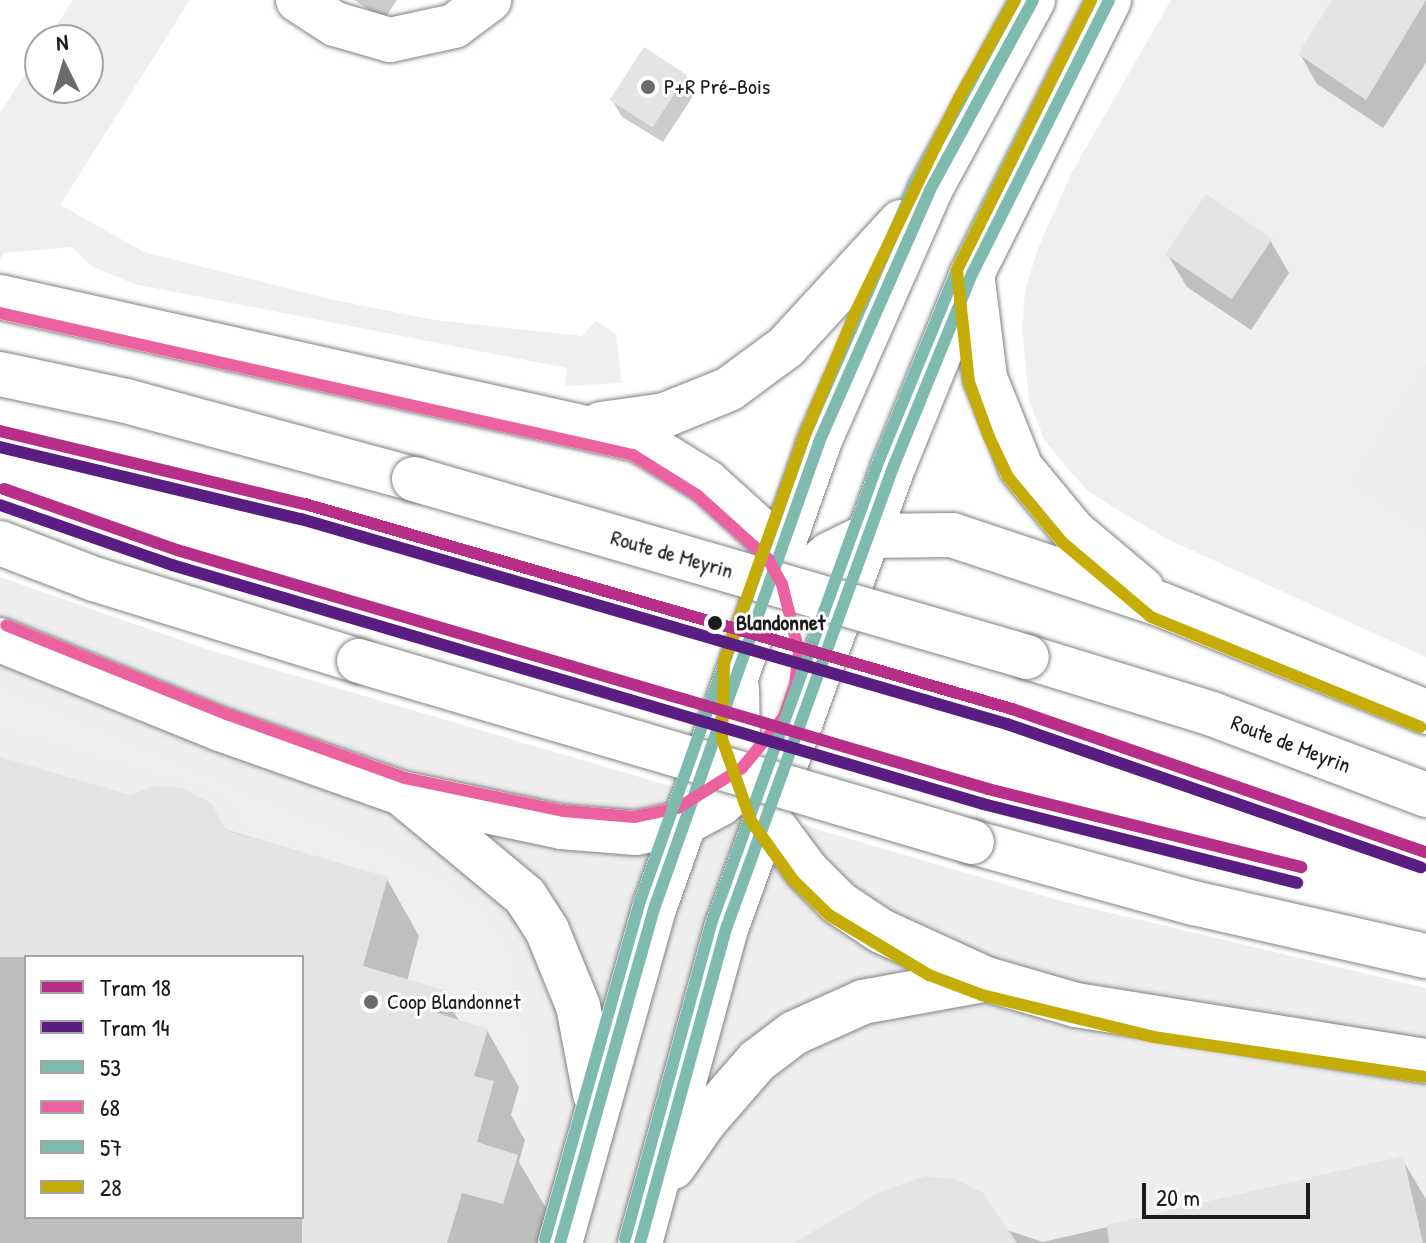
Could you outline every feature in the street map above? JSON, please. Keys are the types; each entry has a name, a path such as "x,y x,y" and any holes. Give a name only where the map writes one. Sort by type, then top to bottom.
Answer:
{"main road":[{"path":"298,0 344,28 390,40 454,26 489,0"},
{"path":"560,1243 597,1104 684,823 745,651 789,563 841,388 930,190 1033,0"},
{"path":"640,1243 760,798 804,707 867,536 972,274 1109,0"},
{"path":"583,426 665,415 729,389 786,347 930,190"},
{"path":"972,274 985,378 1021,468 1074,532 1160,604"},
{"path":"0,297 639,440 707,482 789,563 815,651 804,707"},
{"name":"Route de Meyrin","path":"0,374 126,401 414,479 1027,657 1212,714 1426,795"},
{"path":"789,563 867,536 952,535 1160,604 1426,712"},
{"path":"0,543 94,579 359,661 972,842 1194,903 1426,956"},
{"path":"0,640 220,729 401,793 598,832 636,833 684,823 760,798"},
{"path":"745,651 738,736 760,798 807,871 839,903 935,960 986,979 1158,1021 1426,1061"},
{"path":"401,793 525,896 547,930 578,1006 597,1104"},
{"path":"651,1199 704,1122 757,1061 794,1033 863,1002 986,979"}],"shaded area":[{"path":"73,0 190,0 60,205 144,252 334,300 434,320 582,336 596,321 616,334 622,383 565,386 567,368 134,284 93,267 72,247 4,253 0,260 0,113 24,76 24,104 104,104 104,24 57,24"},
{"path":"1171,0 1426,0 1426,362 1348,483 1426,533 1426,657 1167,539 1087,490 1044,439 1029,400 1022,330 1025,291 1038,248 1072,172"},
{"path":"1426,362 1426,533 1348,483"},
{"path":"0,577 215,652 1061,901 1426,988 1426,1243 0,1243"},
{"path":"0,683 433,869 487,908 512,946 535,1064 518,1155 477,1142 494,1082 474,1075 488,1029 437,1013 443,989 330,957 353,867 248,835 222,797 0,731"}],"building":[{"path":"1332,0 1426,0 1366,100 1298,54"},
{"name":"P+R Pré-Bois","path":"644,47 687,75 652,128 610,100"},
{"path":"1206,194 1272,239 1232,299 1165,255"},
{"name":"Coop Blandonnet","path":"0,757 130,795 155,786 182,788 211,803 226,830 388,877 363,966 444,990 437,1013 488,1029 474,1076 494,1081 477,1142 518,1155 503,1204 462,1193 447,1243 302,1243 304,955 0,957"},
{"path":"1403,1156 1423,1243 1109,1243 1107,1225"},
{"path":"925,1176 956,1179 983,1193 1017,1243 794,1243 880,1192"}],"tram line":[{"name":"18","path":"0,431 305,504 1012,709 1426,852"},
{"name":"14","path":"0,447 301,519 1007,724 1421,867"},
{"name":"18","path":"4,489 177,550 988,789 1301,867"},
{"name":"14","path":"0,505 172,565 983,804 1297,883"}],"transit line":[{"name":"57","path":"545,1239 640,901 804,437 915,184 1015,0"},
{"name":"28","path":"1015,0 959,98 855,313 804,437 724,662 722,739 751,821 794,881 829,915 929,975 982,995 1154,1037 1424,1077"},
{"name":"53","path":"560,1243 655,906 819,442 930,190 1033,0"},
{"name":"57","path":"625,1239 712,921 879,460 958,267 1091,0"},
{"name":"28","path":"1091,0 957,270 969,382 989,437 1008,477 1062,542 1151,617 1420,727"},
{"name":"53","path":"640,1243 727,926 894,465 972,274 1109,0"},
{"name":"68","path":"0,313 633,455 697,495 768,559 782,584 799,652 795,685 784,717 742,768 678,808 635,817 563,811 405,778 226,714 6,625"}],"place":[{"name":"P+R Pré-Bois","path":"648,87"},
{"name":"Blandonnet","path":"715,623"},
{"name":"Coop Blandonnet","path":"371,1002"}]}
